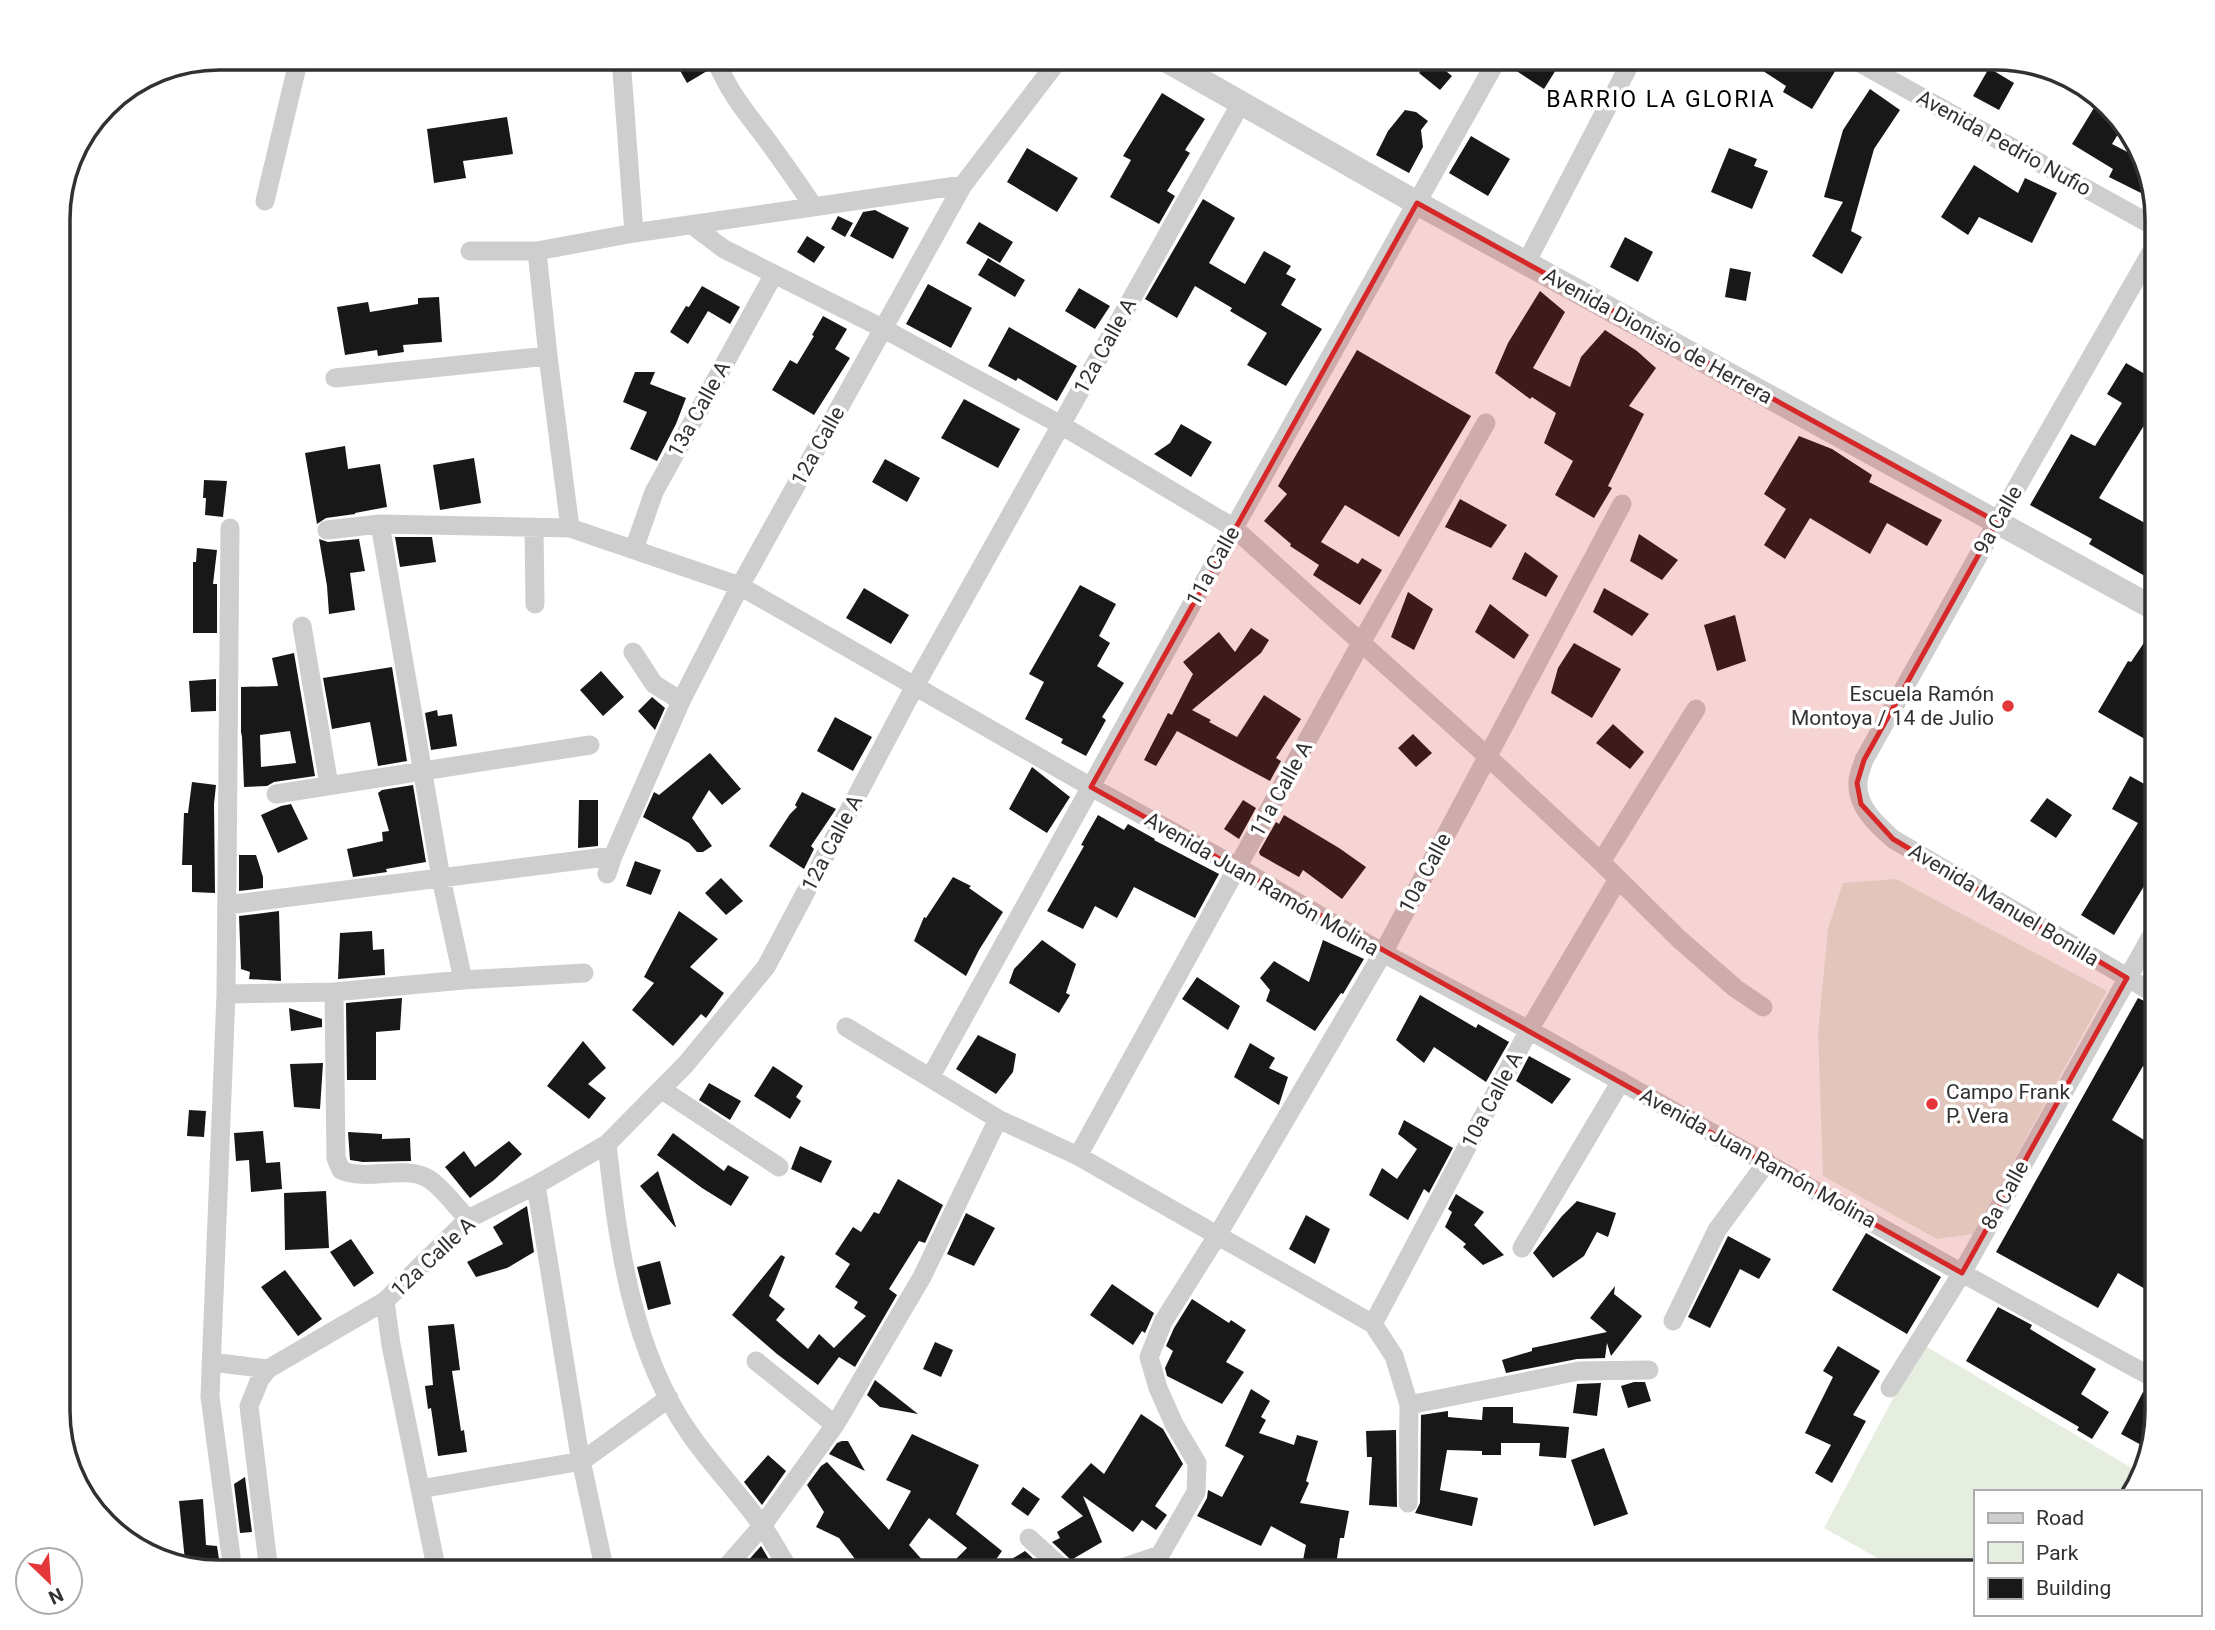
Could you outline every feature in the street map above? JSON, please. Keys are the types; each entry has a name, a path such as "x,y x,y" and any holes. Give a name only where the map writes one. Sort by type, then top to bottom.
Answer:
{"street":[{"path":"265,201 296,70"},
{"path":"622,70 634,233"},
{"path":"720,70 745,114 814,207"},
{"name":"12a Calle","path":"441,878 610,865 681,701 740,586 963,185 1051,70"},
{"name":"Avenida Dionisio de Herrera","path":"1183,70 1417,203 2145,603"},
{"name":"11a Calle","path":"930,1076 1492,70"},
{"path":"1526,263 1627,70"},
{"name":"Avenida Pedrio Nufio","path":"1880,70 2145,221"},
{"name":"12a Calle A","path":"268,1369 385,1301 468,1219 536,1185 607,1144 686,1064 766,967 915,686 1241,103"},
{"path":"470,251 537,251 634,233 963,185"},
{"path":"692,225 724,249 884,329 1060,425 1234,528 1487,756 1679,939 1735,988 1763,1007"},
{"path":"537,251 570,528"},
{"name":"9a Calle","path":"1861,804 1857,783 1864,760 2145,263"},
{"name":"13a Calle A","path":"634,549 654,492 774,274"},
{"path":"335,378 548,356"},
{"name":"11a Calle A","path":"1078,1156 1486,423"},
{"name":"10a Calle","path":"1145,1560 1160,1555 1196,1492 1197,1463 1158,1388 1149,1357 1163,1322 1217,1236 1383,953 1622,504"},
{"path":"380,524 441,878 463,980"},
{"name":"Avenida Juan Ramón Molina","path":"327,530 380,524 570,528 740,586 1383,953 1530,1030 2145,1373"},
{"path":"534,527 535,604"},
{"path":"230,528 226,993 210,1396 231,1560"},
{"path":"302,626 329,785"},
{"path":"633,652 654,684 681,701"},
{"path":"1601,862 1696,709"},
{"path":"276,794 590,745"},
{"name":"Avenida Manuel Bonilla","path":"1861,804 1875,824 1893,839 2145,988"},
{"path":"227,905 441,878"},
{"name":"10a Calle A","path":"1373,1324 1530,1030 1618,879"},
{"name":"8a Calle","path":"1890,1388 1962,1273 2145,947"},
{"path":"226,993 334,992 463,980 584,973"},
{"path":"334,992 336,1158 341,1171 352,1175 417,1174 430,1180 468,1219"},
{"path":"846,1027 998,1119 1078,1156 1373,1324 1394,1356 1409,1405 1408,1503"},
{"path":"1522,1248 1621,1081"},
{"path":"661,1089 779,1167"},
{"path":"732,1560 762,1526 835,1425 922,1277 998,1119"},
{"path":"607,1144 617,1234 644,1345 689,1433 762,1526 783,1560"},
{"path":"1673,1321 1717,1230 1767,1162"},
{"path":"536,1185 582,1461 603,1560"},
{"path":"385,1301 391,1345 434,1560"},
{"path":"756,1361 835,1425"},
{"path":"211,1362 268,1369"},
{"path":"268,1369 260,1379 249,1406 268,1560"},
{"path":"1409,1405 1579,1371 1649,1370"},
{"path":"419,1489 582,1461 669,1398"},
{"path":"1029,1538 1053,1560"}],"highlighted area":[{"path":"1417,203 1997,522 1864,760 1857,783 1861,804 1893,839 2127,978 1962,1273 1091,787"}],"green space":[{"name":"Campo Frank P. Vera","path":"1896,879 2107,991 1973,1234 1937,1239 1823,1176 1818,1032 1828,929 1843,883"},
{"path":"1922,1344 2133,1469 2122,1490 1974,1490 1974,1560 1881,1560 1824,1528"}],"building":[{"path":"680,70 707,70 707,71 687,83"},
{"path":"1422,70 1445,70 1452,76 1440,90 1419,73"},
{"path":"1515,70 1556,70 1544,89"},
{"path":"1761,70 1836,70 1812,109 1783,92 1786,86"},
{"path":"1988,70 2014,83 1999,110 1973,96"},
{"path":"1870,89 1900,110 1874,149 1851,231 1862,237 1842,274 1812,256 1843,202 1824,197 1843,130"},
{"path":"1162,93 1205,119 1185,150 1190,153 1167,191 1175,196 1159,224 1110,197 1131,160 1123,156"},
{"path":"2094,108 2118,134 2112,144 2130,153 2143,194 2109,177 2113,169 2072,144"},
{"path":"1405,110 1416,112 1428,121 1421,130 1423,147 1409,173 1376,155 1388,131"},
{"path":"507,117 513,154 463,161 466,178 434,183 427,129"},
{"path":"1471,136 1510,159 1488,196 1449,173"},
{"path":"1027,148 1078,178 1057,212 1007,182"},
{"path":"1729,148 1757,159 1754,166 1768,171 1752,209 1711,192"},
{"path":"1974,165 2018,193 2025,178 2057,193 2032,243 1979,217 1968,235 1941,217"},
{"path":"1203,199 1235,218 1209,263 1245,284 1264,251 1291,266 1286,274 1296,279 1281,305 1322,329 1286,386 1247,365 1267,333 1230,311 1232,308 1195,286 1177,318 1145,299"},
{"path":"875,210 909,228 893,259 850,236 863,212"},
{"path":"838,216 853,223 845,237 831,229"},
{"path":"979,222 1013,242 1000,263 966,243"},
{"path":"807,236 825,247 814,263 797,252"},
{"path":"1625,237 1653,252 1638,282 1610,267"},
{"path":"988,258 1025,280 1015,297 978,275"},
{"path":"1730,268 1751,272 1746,301 1725,297"},
{"path":"928,284 972,308 951,348 906,324"},
{"path":"702,286 740,307 730,324 708,311 688,344 670,332"},
{"path":"1079,288 1110,306 1095,329 1065,311"},
{"path":"1540,291 1565,312 1533,368 1570,387 1581,357 1605,330 1637,351 1656,368 1629,406 1644,414 1608,486 1612,488 1594,518 1555,495 1573,461 1544,443 1556,413 1532,397 1530,399 1495,373 1508,343"},
{"path":"439,297 442,342 403,345 404,352 378,356 377,350 345,355 337,307 368,302 370,312 418,304 418,298"},
{"path":"823,316 847,329 835,349 850,358 814,415 772,390 790,360 797,364"},
{"path":"1009,327 1077,366 1057,401 1018,378 1016,381 988,366"},
{"path":"1357,350 1471,416 1399,537 1345,505 1321,542 1358,564 1362,558 1382,570 1360,605 1313,575 1319,565 1290,546 1291,544 1264,521 1287,494 1278,486"},
{"path":"2126,363 2145,374 2145,424 2099,498 2145,523 2145,576 2089,544 2092,539 2030,505 2071,434 2095,446 2122,403 2107,394"},
{"path":"635,372 655,372 650,384 686,398 657,461 630,449 647,412 623,402"},
{"path":"964,399 1020,429 998,468 941,438"},
{"path":"1181,424 1212,442 1191,477 1154,454 1170,443"},
{"path":"1799,436 1832,449 1872,475 1869,482 1942,520 1927,546 1887,523 1870,554 1810,518 1785,559 1764,545 1786,509 1764,494"},
{"path":"345,446 348,469 380,464 387,507 326,518 317,524 305,453"},
{"path":"474,458 481,503 440,510 433,465"},
{"path":"885,459 920,478 907,502 872,482"},
{"path":"204,480 227,481 223,517 205,515"},
{"path":"1460,499 1507,525 1491,548 1445,527"},
{"path":"1639,534 1678,560 1662,580 1630,561"},
{"path":"395,537 432,537 436,562 400,567"},
{"path":"319,539 328,542 359,539 365,571 350,573 355,610 329,614"},
{"path":"197,548 217,550 213,584 217,584 217,633 193,633 193,562 196,562"},
{"path":"1525,552 1558,576 1546,597 1512,579"},
{"path":"1080,585 1116,604 1099,636 1110,643 1097,666 1124,683 1102,717 1106,720 1086,756 1061,743 1063,739 1025,719 1044,682 1029,674"},
{"path":"864,588 909,615 891,644 846,618"},
{"path":"1604,588 1649,614 1632,636 1593,612"},
{"path":"1408,592 1433,609 1414,650 1391,637"},
{"path":"1490,604 1529,635 1514,659 1475,632"},
{"path":"1735,615 1746,661 1717,671 1704,625"},
{"path":"1251,628 1269,640 1261,653 1192,710 1237,737 1264,695 1301,719 1276,758 1281,761 1270,781 1177,731 1156,766 1144,760 1168,713 1172,715 1193,674 1183,662 1219,632 1235,652"},
{"path":"2145,641 2145,739 2098,712 2128,661 2131,662"},
{"path":"1574,643 1621,669 1592,718 1551,693 1558,668"},
{"path":"294,653 315,776 274,782 267,786 244,787 241,687 278,686 272,658","holes":["290,731 296,763 261,767 260,735"]},
{"path":"392,667 407,761 378,766 370,722 332,729 323,678"},
{"path":"601,671 624,697 603,716 580,690"},
{"path":"216,679 216,711 191,712 189,681"},
{"path":"652,697 665,708 655,730 638,711"},
{"path":"437,710 438,716 452,714 457,746 431,750 425,713"},
{"path":"835,717 872,737 853,771 817,751"},
{"path":"1613,724 1644,752 1630,769 1596,743"},
{"path":"1413,734 1432,753 1416,767 1398,748"},
{"path":"710,753 741,789 722,805 709,790 692,818 712,846 703,852 697,852 689,843 643,817 654,792 659,795"},
{"path":"1032,767 1070,797 1047,833 1009,809"},
{"path":"2130,776 2145,784 2145,885 2114,935 2081,915 2138,823 2112,809"},
{"path":"192,782 216,785 215,893 192,892 192,865 182,865 184,813 188,813"},
{"path":"413,785 426,862 353,877 347,849 383,841 382,832 389,831 378,793"},
{"path":"802,792 836,809 811,846 814,849 804,869 769,846 797,807 795,805"},
{"path":"2047,798 2072,815 2056,838 2030,821"},
{"path":"579,800 598,800 598,846 578,848"},
{"path":"1243,800 1256,808 1239,839 1224,829"},
{"path":"291,804 308,839 278,853 261,815"},
{"path":"1098,815 1124,830 1128,824 1219,874 1195,918 1134,887 1117,918 1095,906 1083,929 1047,911 1084,846 1081,845"},
{"path":"1284,815 1366,867 1342,899 1303,870 1299,877 1260,855 1259,852 1276,822 1279,824"},
{"path":"239,855 256,855 263,877 263,888 239,891"},
{"path":"635,861 661,870 651,895 626,886"},
{"path":"953,877 971,886 969,888 1003,912 966,976 914,941 924,917 926,918"},
{"path":"721,878 743,901 726,915 705,893"},
{"path":"279,911 281,981 249,979 250,972 241,969 239,916"},
{"path":"679,911 718,939 690,967 724,993 706,1018 701,1014 673,1046 632,1010 654,983 644,977"},
{"path":"372,931 373,950 384,949 385,975 338,979 340,933"},
{"path":"1042,940 1076,964 1066,993 1070,995 1059,1013 1009,983 1014,969"},
{"path":"1323,940 1364,959 1343,994 1341,993 1315,1031 1266,1001 1270,990 1260,978 1274,961 1309,982"},
{"path":"1197,977 1240,1006 1228,1030 1182,999"},
{"path":"1420,995 1476,1028 1478,1024 1509,1042 1486,1082 1434,1047 1424,1063 1396,1040"},
{"path":"402,998 400,1030 376,1032 376,1080 347,1080 346,1003"},
{"path":"2138,998 2145,1001 2145,1067 2143,1066 2112,1120 2145,1141 2145,1289 2118,1273 2098,1308 1996,1252"},
{"path":"289,1008 322,1019 322,1027 291,1031"},
{"path":"978,1035 1016,1054 1013,1072 996,1094 956,1069"},
{"path":"583,1041 606,1068 588,1084 606,1098 589,1119 547,1086"},
{"path":"1250,1043 1275,1058 1269,1068 1288,1077 1279,1105 1234,1077"},
{"path":"1529,1056 1571,1079 1552,1104 1516,1081"},
{"path":"323,1063 320,1109 294,1107 290,1064"},
{"path":"773,1066 803,1086 796,1097 801,1101 790,1119 754,1096"},
{"path":"709,1083 741,1101 730,1120 699,1100"},
{"path":"189,1110 206,1111 204,1137 187,1136"},
{"path":"1404,1120 1453,1148 1429,1193 1424,1189 1408,1220 1369,1195 1382,1168 1397,1179 1417,1149 1398,1134"},
{"path":"263,1131 266,1163 280,1162 282,1189 251,1192 249,1160 236,1161 234,1133"},
{"path":"348,1132 382,1134 382,1139 410,1138 411,1161 350,1160"},
{"path":"673,1133 724,1171 728,1165 749,1177 731,1206 657,1155"},
{"path":"509,1141 522,1154 470,1198 445,1167 464,1151 475,1167"},
{"path":"800,1146 832,1161 821,1183 791,1169"},
{"path":"658,1171 676,1227 640,1186"},
{"path":"898,1179 943,1205 925,1243 919,1241 889,1289 897,1295 855,1367 839,1357 818,1385 732,1315 781,1255 785,1257 769,1296 785,1309 776,1320 808,1349 819,1334 834,1348 866,1316 854,1308 858,1302 835,1287 850,1264 835,1254 853,1227 861,1232 874,1212 879,1214"},
{"path":"326,1191 329,1248 285,1250 284,1193"},
{"path":"1456,1194 1484,1212 1474,1225 1504,1255 1483,1265 1463,1247 1466,1244 1445,1227 1452,1212 1448,1209"},
{"path":"1577,1201 1616,1213 1608,1237 1597,1232 1584,1256 1553,1278 1533,1253"},
{"path":"527,1206 534,1252 507,1268 476,1277 467,1262 503,1244 493,1227"},
{"path":"966,1213 995,1228 974,1266 947,1254"},
{"path":"1306,1215 1330,1229 1315,1264 1289,1249"},
{"path":"1866,1233 1941,1277 1907,1334 1832,1290"},
{"path":"1728,1236 1771,1259 1759,1279 1740,1269 1710,1328 1688,1317"},
{"path":"351,1239 374,1273 354,1287 330,1252"},
{"path":"660,1261 671,1304 648,1310 637,1267"},
{"path":"285,1270 322,1319 298,1336 261,1287"},
{"path":"1112,1284 1154,1313 1145,1333 1142,1331 1133,1345 1090,1315"},
{"path":"1615,1286 1614,1294 1642,1316 1611,1356 1607,1343 1605,1358 1577,1359 1506,1373 1502,1360 1532,1351 1532,1348 1607,1332 1590,1318"},
{"path":"1192,1299 1229,1323 1231,1320 1246,1330 1226,1362 1244,1372 1222,1404 1167,1376 1165,1368 1173,1351 1166,1346"},
{"path":"1998,1307 2032,1325 2030,1329 2096,1369 2081,1394 2109,1412 2092,1439 2077,1430 2079,1427 1966,1361"},
{"path":"454,1324 460,1370 452,1371 467,1452 438,1456 425,1386 433,1385 428,1326"},
{"path":"935,1342 953,1350 941,1377 923,1369"},
{"path":"1838,1346 1880,1371 1853,1415 1866,1421 1832,1483 1815,1473 1831,1445 1805,1433 1833,1377 1823,1371"},
{"path":"875,1380 918,1414 880,1407 867,1395"},
{"path":"1645,1382 1651,1401 1628,1408 1621,1386"},
{"path":"1601,1383 1597,1416 1573,1413 1577,1384"},
{"path":"1251,1389 1270,1401 1261,1417 1266,1420 1259,1433 1294,1445 1297,1435 1318,1441 1306,1481 1309,1483 1300,1503 1349,1511 1344,1538 1340,1538 1337,1560 1303,1560 1306,1545 1271,1526 1261,1546 1197,1516 1207,1498 1208,1490 1222,1497 1244,1456 1225,1446"},
{"path":"2143,1392 2145,1393 2141,1445 2121,1434"},
{"path":"1483,1407 1513,1407 1513,1423 1569,1427 1566,1458 1539,1456 1540,1443 1501,1443 1501,1455 1482,1455 1482,1451 1447,1450 1440,1490 1478,1498 1472,1526 1415,1513 1420,1503 1421,1415 1448,1411 1448,1417 1482,1420"},
{"path":"1141,1414 1163,1429 1183,1464 1155,1506 1167,1515 1156,1530 1142,1520 1133,1532 1083,1496 1102,1542 1071,1560 1052,1542 1060,1538 1057,1532 1083,1516 1061,1497 1091,1463 1104,1474"},
{"path":"1396,1430 1397,1507 1369,1505 1372,1457 1367,1457 1366,1431"},
{"path":"912,1434 979,1465 956,1514 1002,1551 996,1560 955,1560 967,1548 929,1518 909,1545 922,1560 856,1560 839,1538 816,1527 824,1512 807,1485 821,1466 827,1462 889,1530 911,1491 886,1480"},
{"path":"848,1441 865,1471 829,1454 837,1443"},
{"path":"1604,1448 1628,1514 1594,1526 1571,1460"},
{"path":"768,1455 786,1471 762,1505 744,1482"},
{"path":"245,1477 252,1532 240,1533 234,1484"},
{"path":"1023,1487 1040,1499 1028,1516 1011,1504"},
{"path":"203,1499 206,1545 217,1546 219,1560 184,1556 179,1501"},
{"path":"761,1546 769,1560 749,1560"},
{"path":"1025,1551 1035,1560 1010,1560"}],"place":[{"name":"Escuela Ramón Montoya / 14 de Julio","path":"2008,706"},
{"name":"Campo Frank P. Vera","path":"1932,1104"}],"district":[{"name":"BARRIO LA GLORIA","path":"1661,99"}]}
